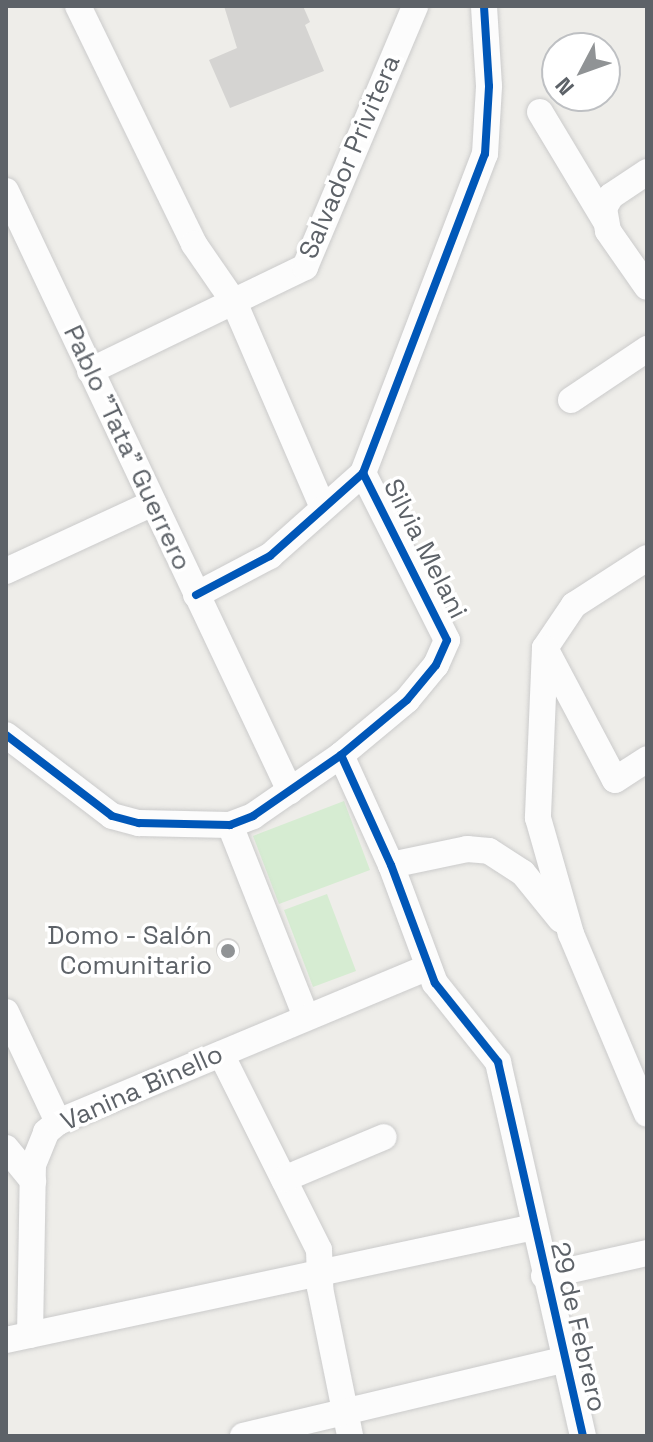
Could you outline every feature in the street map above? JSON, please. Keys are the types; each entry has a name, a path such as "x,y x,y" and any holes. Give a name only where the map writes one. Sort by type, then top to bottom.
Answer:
{"street":[{"path":"78,6 194,244 234,302 323,508"},
{"name":"Salvador Privitera","path":"90,371 305,267 415,6"},
{"path":"196,595 255,566 363,473 485,154 489,86 484,6"},
{"path":"540,112 647,287"},
{"path":"605,214 611,196 647,172"},
{"name":"Pablo \"Tata\" Guerrero","path":"6,191 290,791"},
{"path":"571,400 647,349"},
{"name":"Silvia Melani","path":"341,755 394,715 436,665 447,645 446,630 363,473"},
{"path":"6,571 153,503"},
{"path":"647,558 574,605 545,648 538,818 571,934 647,1114"},
{"path":"545,648 615,780 647,759"},
{"path":"6,735 124,821 230,825 290,791 341,755 391,865 428,967 498,1062 534,1227 18,1337"},
{"path":"230,825 306,1017"},
{"path":"391,865 467,849 489,851 532,882 571,934"},
{"name":"Vanina Binello","path":"18,1337 36,1152 52,1127 428,967"},
{"path":"6,1012 52,1127 6,1141"},
{"path":"221,1054 317,1243 348,1424"},
{"path":"284,1179 384,1137"},
{"path":"6,1148 33,1181"},
{"name":"29 de Febrero","path":"534,1227 583,1436"},
{"path":"544,1276 647,1253"},
{"path":"243,1436 348,1424 565,1359"}],"green space":[{"path":"344,801 370,870 279,904 253,836"},
{"path":"327,894 356,971 313,987 284,910"}],"building":[{"path":"224,6 303,6 310,22 305,25 324,71 230,108 209,60 237,48"},
{"name":"Domo - Salón Comunitario","path":"228,938 237,941 240,950 237,959 228,962 219,959 216,950 219,941"}],"cycle path":[{"path":"196,595 270,556 363,473 485,154 489,86 484,6"},
{"path":"6,735 112,816 139,823 230,825 253,816 341,755 407,700 436,665 447,640 363,473"},
{"path":"341,755 391,865 435,983 498,1062 583,1436"}],"place":[{"name":"Domo - Salón Comunitario","path":"228,951"}]}
